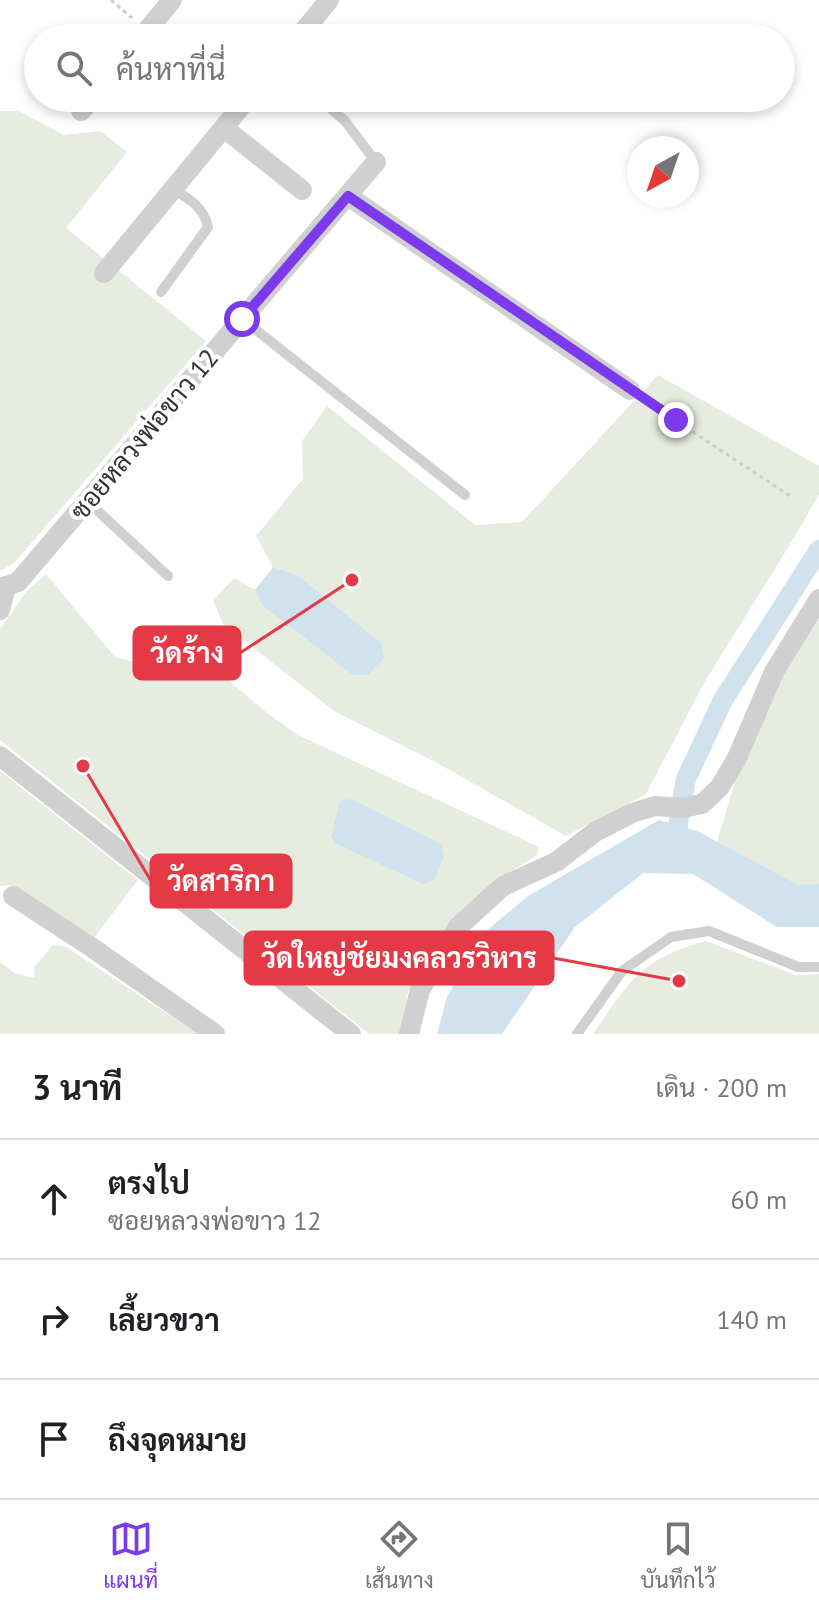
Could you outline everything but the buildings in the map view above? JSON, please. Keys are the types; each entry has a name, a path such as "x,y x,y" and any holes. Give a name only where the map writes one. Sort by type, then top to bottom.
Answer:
{"street":[{"path":"156,24 172,0"},
{"path":"309,24 329,0"},
{"path":"104,273 224,128 232,112"},
{"path":"224,128 302,190"},
{"name":"ซอยหลวงพ่อขาว 12","path":"3,588 18,582 376,162"},
{"path":"348,196 630,390"},
{"path":"0,610 3,588"},
{"path":"409,1034 420,990 458,927 503,886 556,862 595,832 619,819 655,806 683,808 702,804 720,787 737,758 774,672 819,599"},
{"path":"0,756 351,1034"},
{"path":"13,896 215,1034"}],"lane":[{"path":"335,112 376,162"},
{"path":"161,292 208,227 197,205 173,189"},
{"path":"242,319 465,495"},
{"path":"87,501 168,576"},
{"path":"577,1034 622,971 671,937 709,931 798,967 819,967"}],"path":[{"path":"111,0 136,24"},
{"path":"630,390 790,496"}],"shaded area":[{"path":"0,111 19,111 64,135 100,131 127,152 66,228 206,341 14,563 0,571"},
{"path":"658,375 819,466 819,494 704,683 646,794 566,836 439,764 334,711 223,624 213,601 234,578 255,590 262,605 297,575 273,567 256,536 303,479 302,441 327,406 475,525 522,522"},
{"path":"46,574 115,657 143,664 195,652 298,735 539,847 537,855 491,884 431,955 408,992 401,1034 369,1034 0,740 0,629 26,592"},
{"path":"819,619 819,884 798,886 717,842 738,771 783,676"},
{"path":"0,771 138,880 93,939 10,885 0,886"},
{"path":"706,941 796,975 819,974 819,1034 593,1034 627,986 651,964 666,955"},
{"path":"53,945 66,947 198,1034 0,1034 0,962 14,973 35,978 34,967"}],"water":[{"path":"273,567 297,575 381,643 384,658 368,675 353,675 262,605 255,590"},
{"path":"351,799 441,844 444,856 434,880 423,884 337,844 331,837 340,801"},
{"path":"659,820 697,831 798,885 819,884 819,927 777,927 693,874 643,873 575,927 502,1034 437,1034 447,997 486,931 528,896"}],"waterway":[{"path":"674,847 686,779 723,700 819,550"}],"place":[{"name":"วัดร้าง","path":"352,580"},
{"name":"วัดสาริกา","path":"83,766"},
{"name":"วัดใหญ่ชัยมงคลวรวิหาร","path":"679,981"}],"route":[{"path":"242,319 348,196 676,420"}]}
